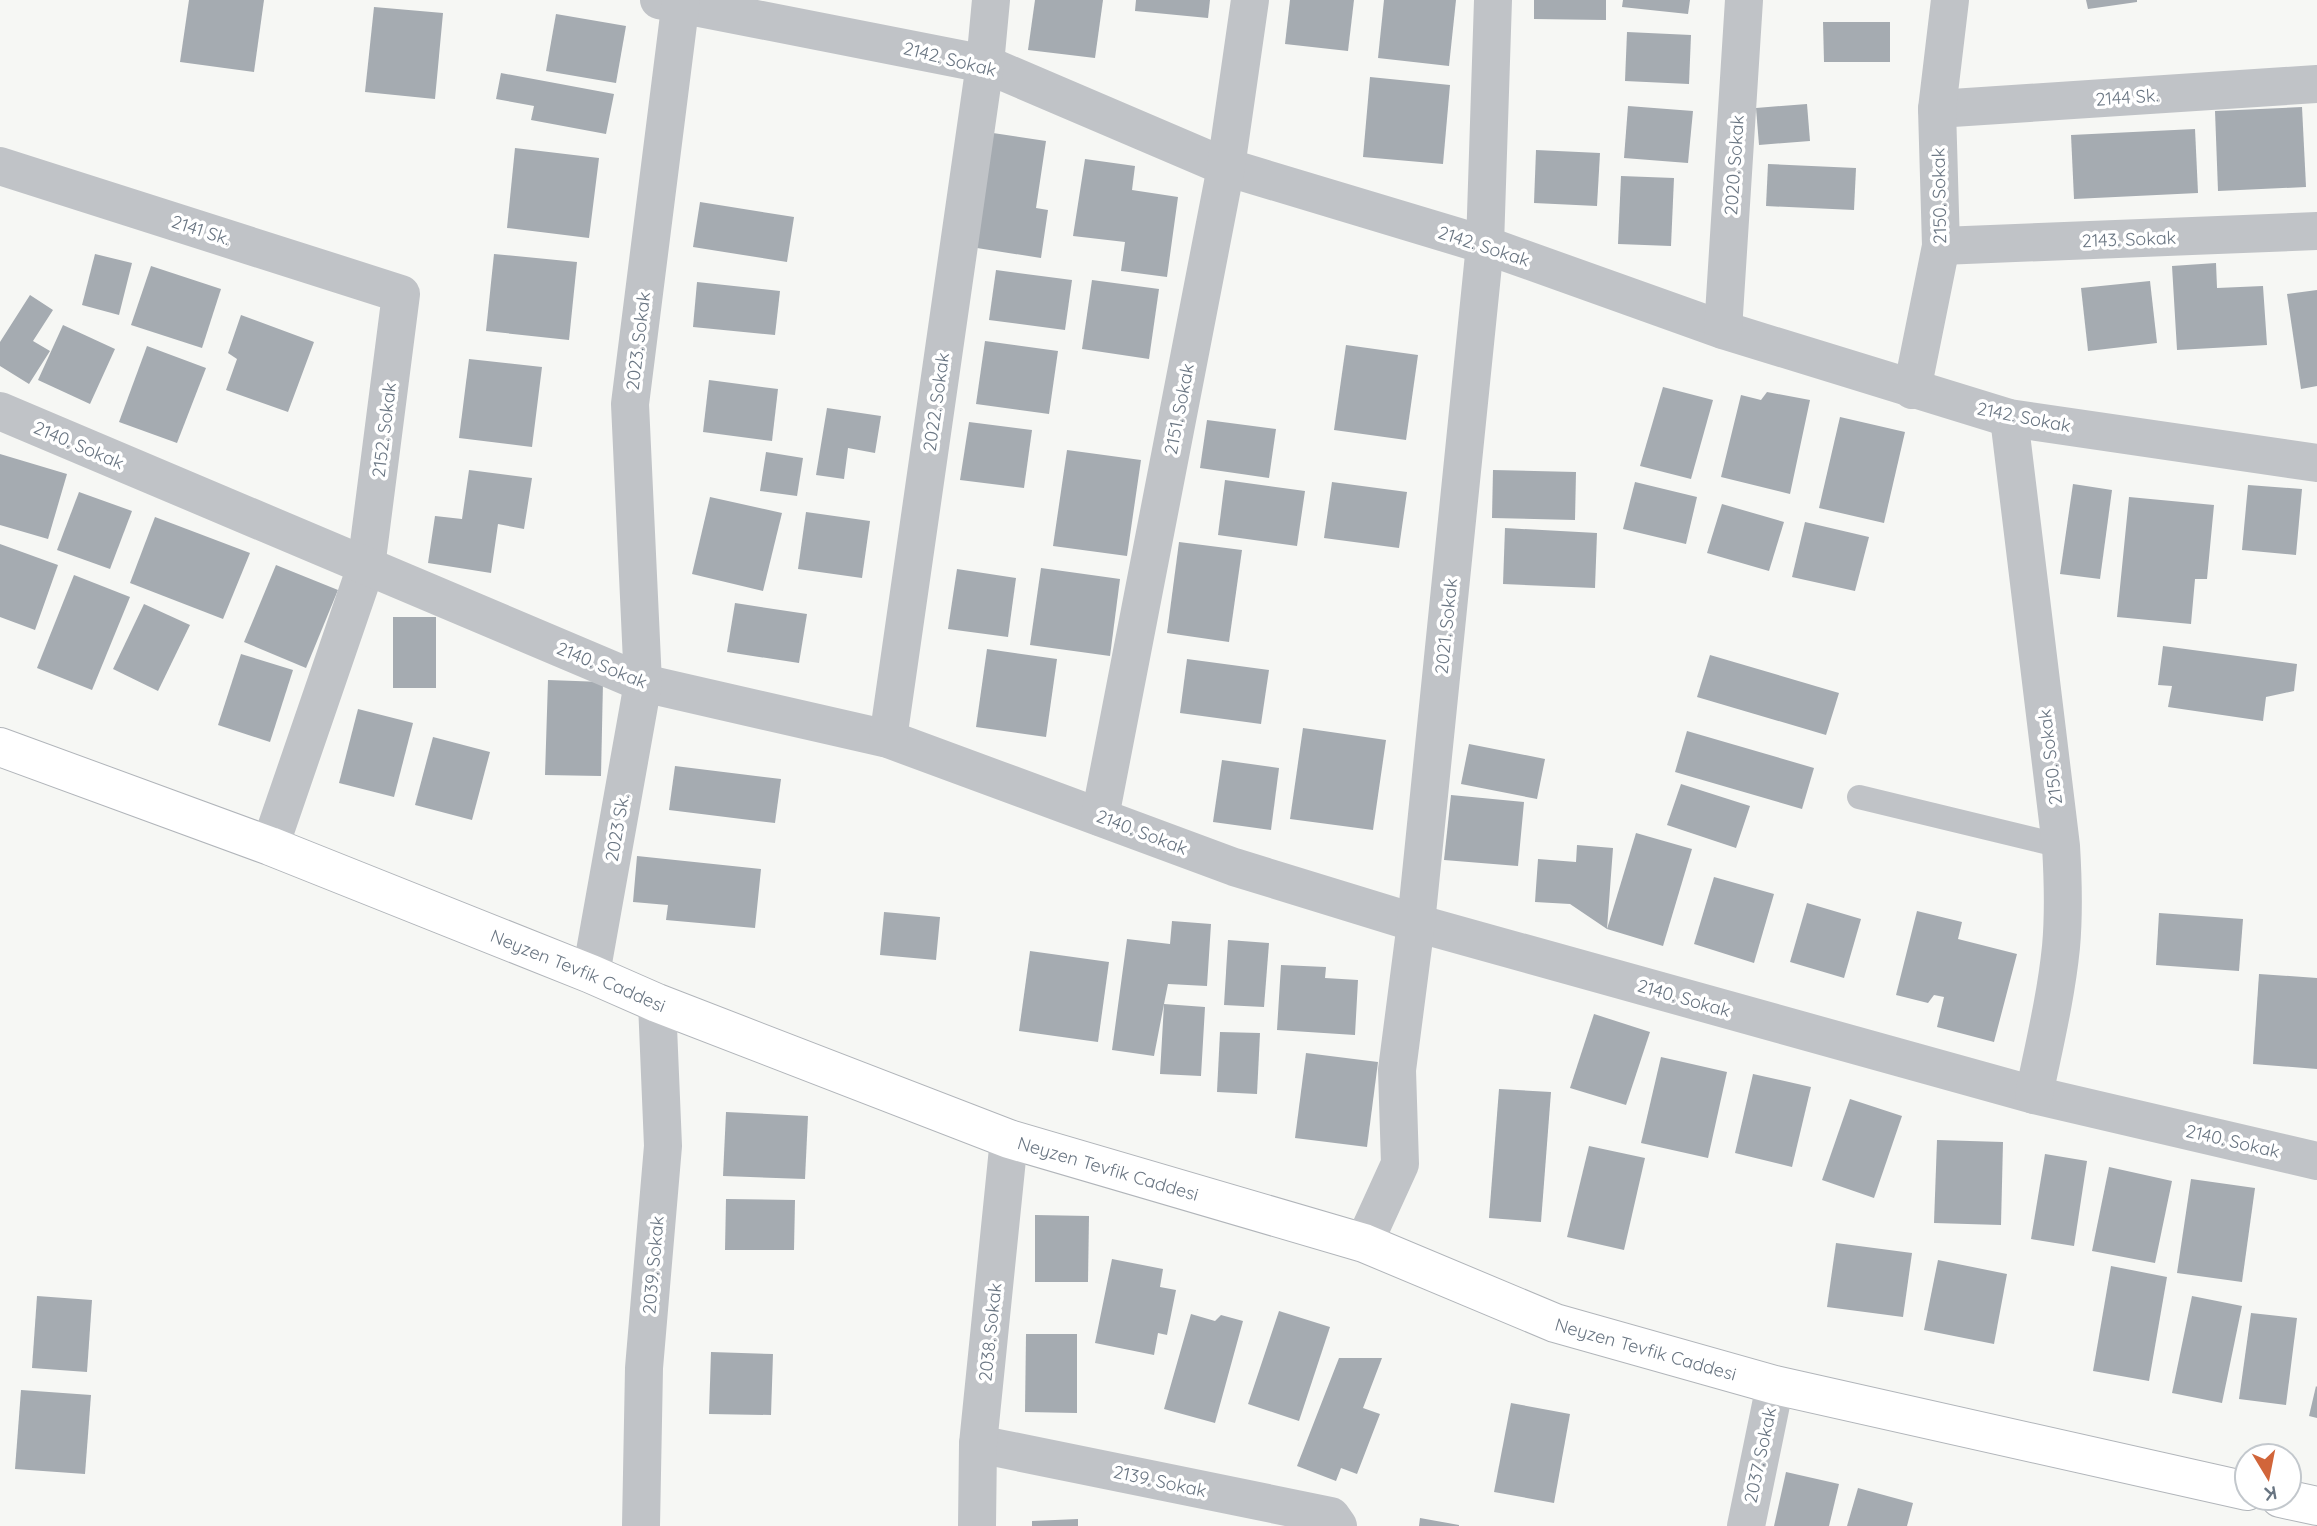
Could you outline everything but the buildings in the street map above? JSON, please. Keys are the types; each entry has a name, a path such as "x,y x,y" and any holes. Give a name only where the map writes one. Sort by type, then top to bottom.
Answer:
{"street":[{"name":"2022. Sokak","path":"888,739 985,64 991,0"},
{"name":"2151. Sokak","path":"1100,817 1226,167 1250,0"},
{"name":"2021. Sokak","path":"1364,1243 1400,1164 1397,1070 1416,923 1485,245 1493,0"},
{"name":"2020. Sokak","path":"1723,330 1745,0"},
{"name":"2150. Sokak","path":"1913,390 1941,246 1937,109 1950,0"},
{"name":"2142. Sokak","path":"673,1 985,64 1226,167 1485,245 1723,330 2009,418 2317,463"},
{"name":"2023. Sokak","path":"643,683 630,404 673,1"},
{"name":"2144 Sk.","path":"1937,109 2317,84"},
{"name":"2141 Sk.","path":"0,166 401,294"},
{"name":"2143. Sokak","path":"1941,246 2317,231"},
{"name":"2152. Sokak","path":"270,846 366,567 401,294"},
{"name":"2140. Sokak","path":"0,411 643,683 888,739 1234,867 1416,923 2034,1095 2317,1161"},
{"name":"2150. Sokak","path":"2009,418 2061,846 2063,892 2061,947 2034,1095"},
{"name":"2023 Sk.","path":"591,974 643,683"},
{"name":"Neyzen Tevfik Caddesi","path":"0,747 270,846 657,1003 1009,1139 1364,1243 1555,1323 1775,1385 2233,1488"},
{"name":"2039. Sokak","path":"640,1526 645,1368 663,1146 657,1003"},
{"name":"2038. Sokak","path":"977,1526 978,1444 1009,1139"},
{"name":"2037. Sokak","path":"1746,1526 1775,1385"},
{"name":"2139. Sokak","path":"978,1444 1331,1516 1338,1526"}],"lane":[{"path":"1859,797 2061,846"}]}
